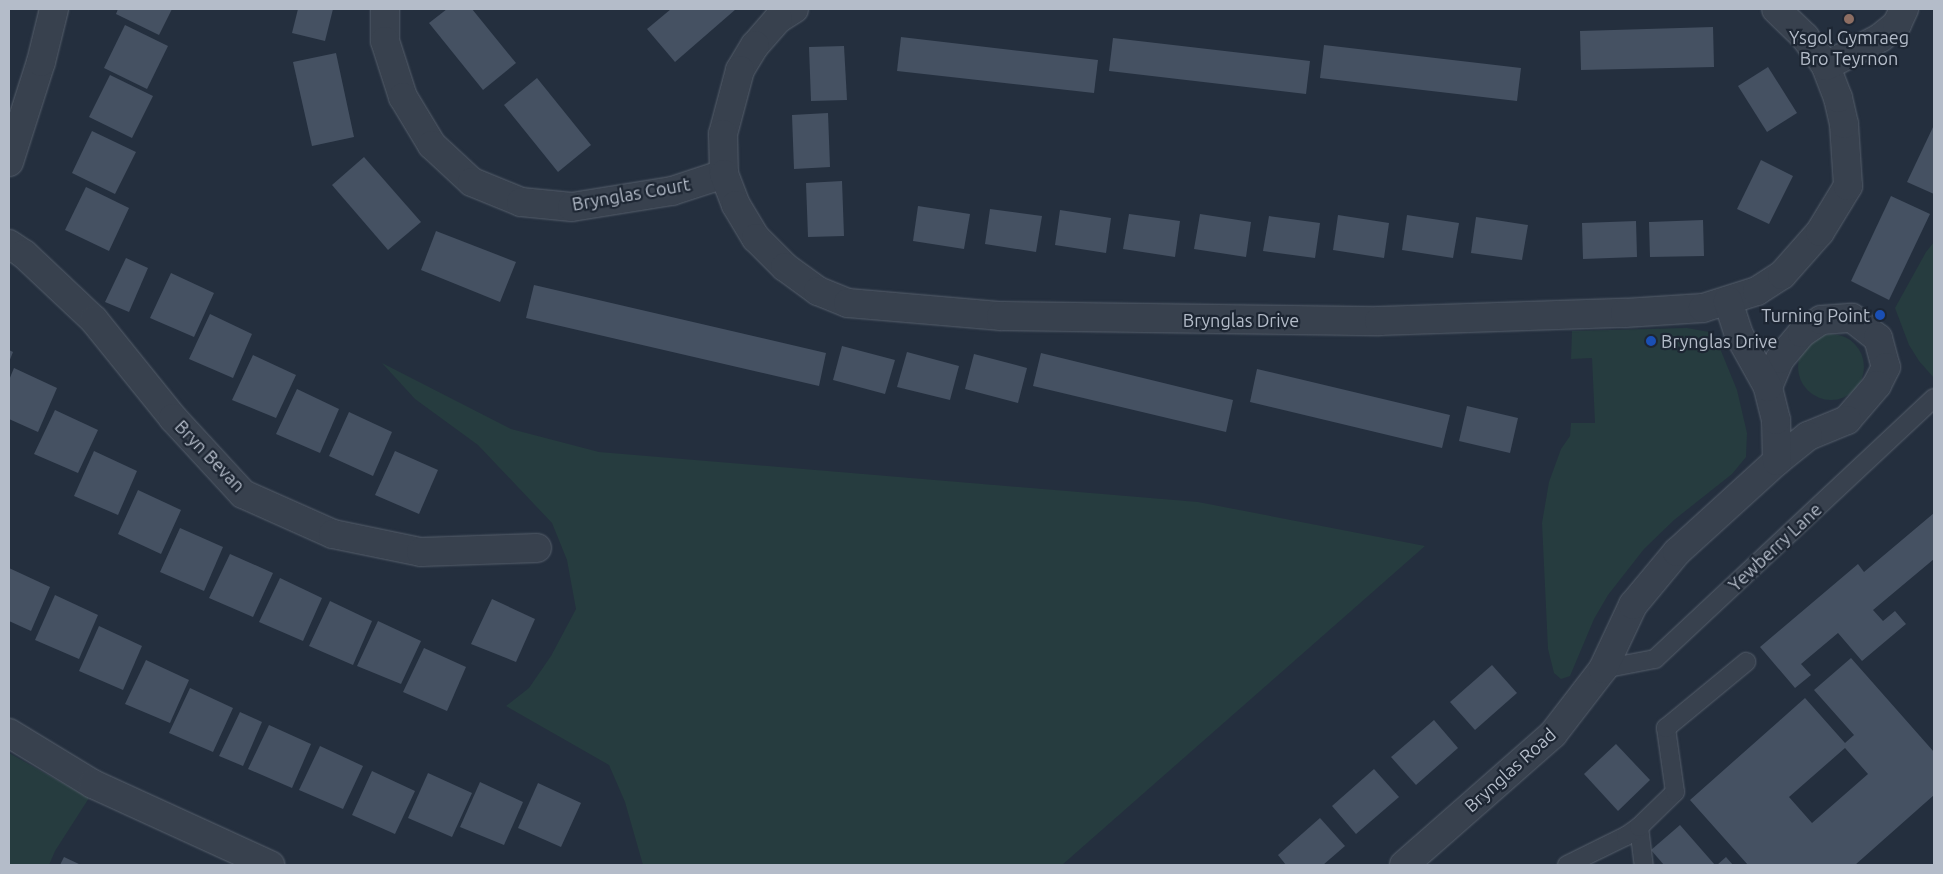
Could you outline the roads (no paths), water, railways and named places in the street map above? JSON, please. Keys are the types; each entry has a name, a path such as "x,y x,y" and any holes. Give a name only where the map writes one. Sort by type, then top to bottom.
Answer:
{"street":[{"path":"9,162 41,62 54,9"},
{"name":"Brynglas Court","path":"385,9 385,42 403,97 432,145 472,182 521,202 572,207 672,191 724,174"},
{"name":"Brynglas Drive","path":"794,9 778,19 755,45 740,70 723,134 724,174 736,205 756,238 785,267 818,291 848,303 1001,316 1379,321 1676,311 1703,308 1757,291 1782,275 1820,232 1848,186 1844,124 1838,98 1826,66 1805,37 1776,9"},
{"path":"1826,66 1880,38 1897,24 1904,9"},
{"name":"Bryn Bevan","path":"9,244 24,254 94,320 173,418 243,494 333,534 421,552 537,548"},
{"path":"1728,301 1739,335 1768,387 1776,420 1777,461"},
{"name":"Brynglas Road","path":"1404,865 1553,734 1603,669 1633,605 1676,552 1777,461 1808,436 1847,420 1877,385 1886,367 1878,338 1852,318 1822,320 1802,333 1780,359 1768,387"},
{"path":"9,733 93,784 270,865"}],"lane":[{"name":"Yewberry Lane","path":"1603,669 1655,659 1934,398"},
{"path":"1567,865 1626,836 1675,792 1666,728 1746,662"},
{"path":"1638,827 1644,865"}],"place":[{"name":"Ysgol Gymraeg Bro Teyrnon","path":"1849,19"},
{"name":"Turning Point","path":"1880,315"},
{"name":"Brynglas Drive","path":"1651,341"}]}
